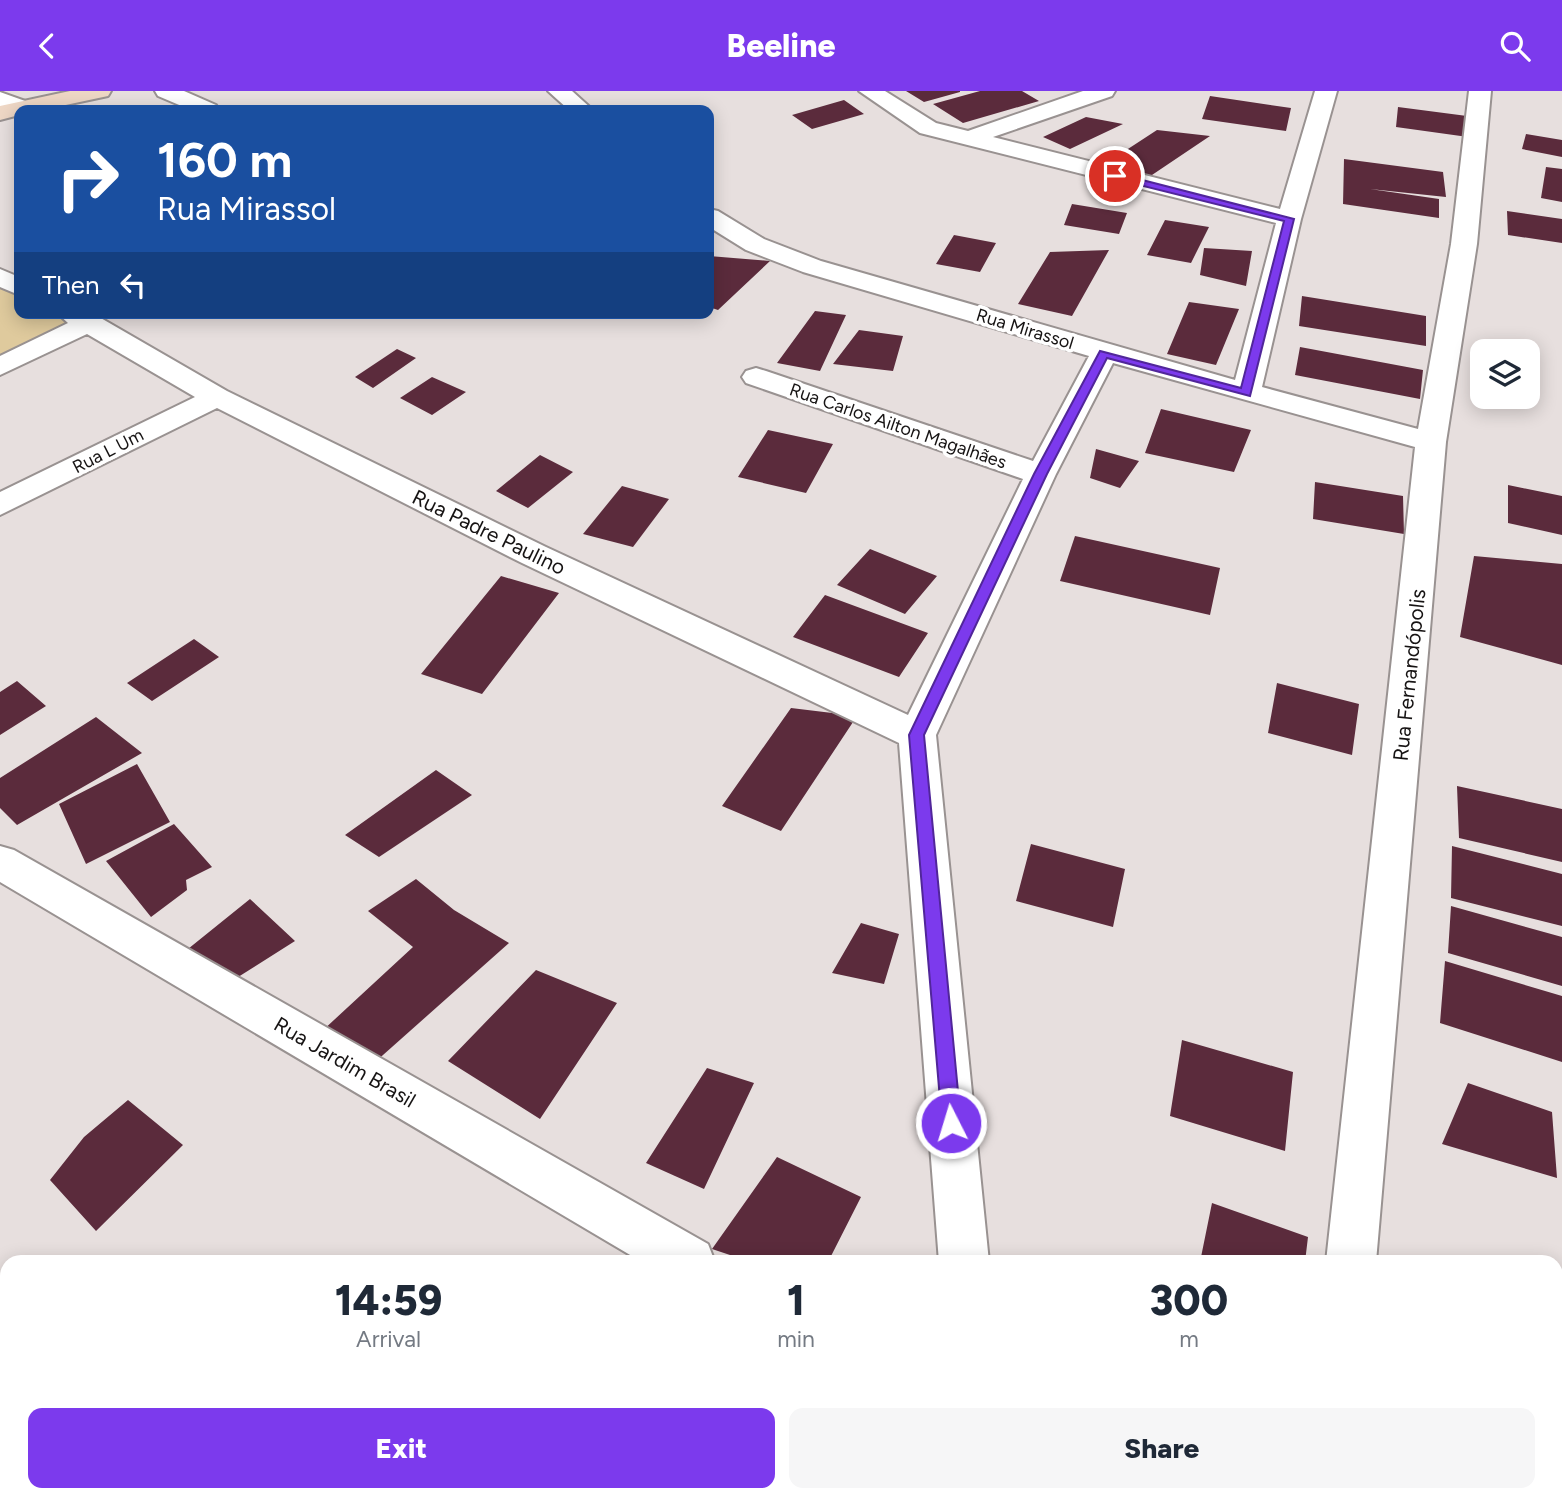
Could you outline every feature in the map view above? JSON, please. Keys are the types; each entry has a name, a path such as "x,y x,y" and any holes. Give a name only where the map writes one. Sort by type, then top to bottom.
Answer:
{"street":[{"path":"7,106 100,91"},
{"path":"166,91 197,105"},
{"path":"559,91 576,105"},
{"path":"870,91 928,128 1289,219"},
{"path":"967,139 1104,91"},
{"path":"1246,393 1289,219 1326,91"},
{"name":"Rua Fernandópolis","path":"1352,1255 1431,442 1464,244 1480,91"},
{"name":"Rua Mirassol","path":"714,224 773,251 1104,353 1431,442"},
{"path":"0,367 78,319"},
{"name":"Rua Padre Paulino","path":"82,319 217,397 534,555 916,735"},
{"path":"963,1255 916,735 1041,474 1104,353"},
{"name":"Rua Carlos Ailton Magalhães","path":"756,377 1041,474"},
{"name":"Rua L Um","path":"0,505 217,397"},
{"name":"Rua Jardim Brasil","path":"0,862 678,1255"}],"shaded area":[{"path":"0,271 14,279 14,319 83,319 89,323 0,367"}],"building":[{"path":"906,91 960,91 960,92 924,102"},
{"path":"980,91 1022,91 1039,101 963,123 933,104"},
{"path":"1210,96 1291,108 1286,131 1202,119"},
{"path":"844,100 864,114 812,129 792,115"},
{"path":"1398,107 1467,116 1468,137 1396,127"},
{"path":"1086,117 1123,124 1070,149 1043,137"},
{"path":"1157,130 1210,136 1149,177 1108,162"},
{"path":"1526,134 1562,140 1562,157 1522,149"},
{"path":"1344,159 1443,172 1446,197 1370,189 1439,199 1439,218 1343,204"},
{"path":"1546,167 1562,169 1562,202 1541,198"},
{"path":"1072,204 1127,213 1119,234 1064,225"},
{"path":"1507,211 1562,219 1562,243 1508,235"},
{"path":"1165,220 1209,227 1191,263 1147,255"},
{"path":"954,235 996,243 980,272 936,264"},
{"path":"1204,248 1252,251 1246,286 1200,275"},
{"path":"1109,250 1072,316 1018,304 1050,252"},
{"path":"714,256 770,261 718,310 714,309"},
{"path":"1302,296 1426,316 1426,346 1299,326"},
{"path":"1189,302 1239,309 1216,365 1167,354"},
{"path":"815,311 846,315 820,371 777,363"},
{"path":"859,330 903,336 893,371 833,364"},
{"path":"1300,347 1423,370 1420,399 1295,375"},
{"path":"397,349 416,358 373,388 355,377"},
{"path":"432,377 466,392 432,415 400,398"},
{"path":"1161,409 1251,430 1234,472 1145,453"},
{"path":"768,430 833,444 806,493 738,477"},
{"path":"1096,449 1139,461 1120,488 1090,478"},
{"path":"540,455 573,472 528,508 496,491"},
{"path":"1315,482 1403,496 1404,534 1313,519"},
{"path":"1508,485 1562,496 1562,535 1508,523"},
{"path":"622,486 669,499 633,547 583,534"},
{"path":"1075,536 1220,568 1210,615 1060,581"},
{"path":"870,549 937,576 905,614 837,585"},
{"path":"1474,556 1562,564 1562,665 1460,637"},
{"path":"501,576 559,593 482,694 421,674"},
{"path":"825,595 928,633 899,677 793,637"},
{"path":"194,639 219,657 152,701 127,683"},
{"path":"17,681 46,706 0,735 0,692"},
{"path":"1277,683 1359,704 1352,755 1268,733"},
{"path":"791,708 857,716 781,831 722,806"},
{"path":"96,717 142,753 17,825 0,808 0,778"},
{"path":"137,764 170,822 86,864 59,804"},
{"path":"436,770 472,795 379,857 345,835"},
{"path":"1457,786 1562,809 1562,862 1459,838"},
{"path":"174,824 212,867 186,880 187,890 151,917 106,861"},
{"path":"1031,844 1125,869 1113,927 1016,901"},
{"path":"1452,846 1562,874 1562,926 1451,898"},
{"path":"416,879 454,910 509,943 374,1063 321,1032 413,947 368,911"},
{"path":"250,899 295,941 227,984 183,953"},
{"path":"1451,906 1562,937 1562,986 1448,953"},
{"path":"861,923 899,934 884,984 832,973"},
{"path":"1445,961 1562,996 1562,1062 1440,1023"},
{"path":"536,970 617,1003 540,1119 448,1061"},
{"path":"1182,1040 1293,1072 1285,1151 1170,1116"},
{"path":"707,1068 754,1083 704,1189 646,1163"},
{"path":"1468,1083 1552,1112 1557,1178 1442,1144"},
{"path":"128,1100 183,1145 96,1231 50,1180 84,1137"},
{"path":"777,1157 861,1197 832,1255 730,1255 712,1249"},
{"path":"1212,1203 1308,1237 1306,1255 1201,1255"}],"route":[{"path":"951,1123 916,735 1041,474 1104,353 1246,393 1289,219 1115,176"}]}
